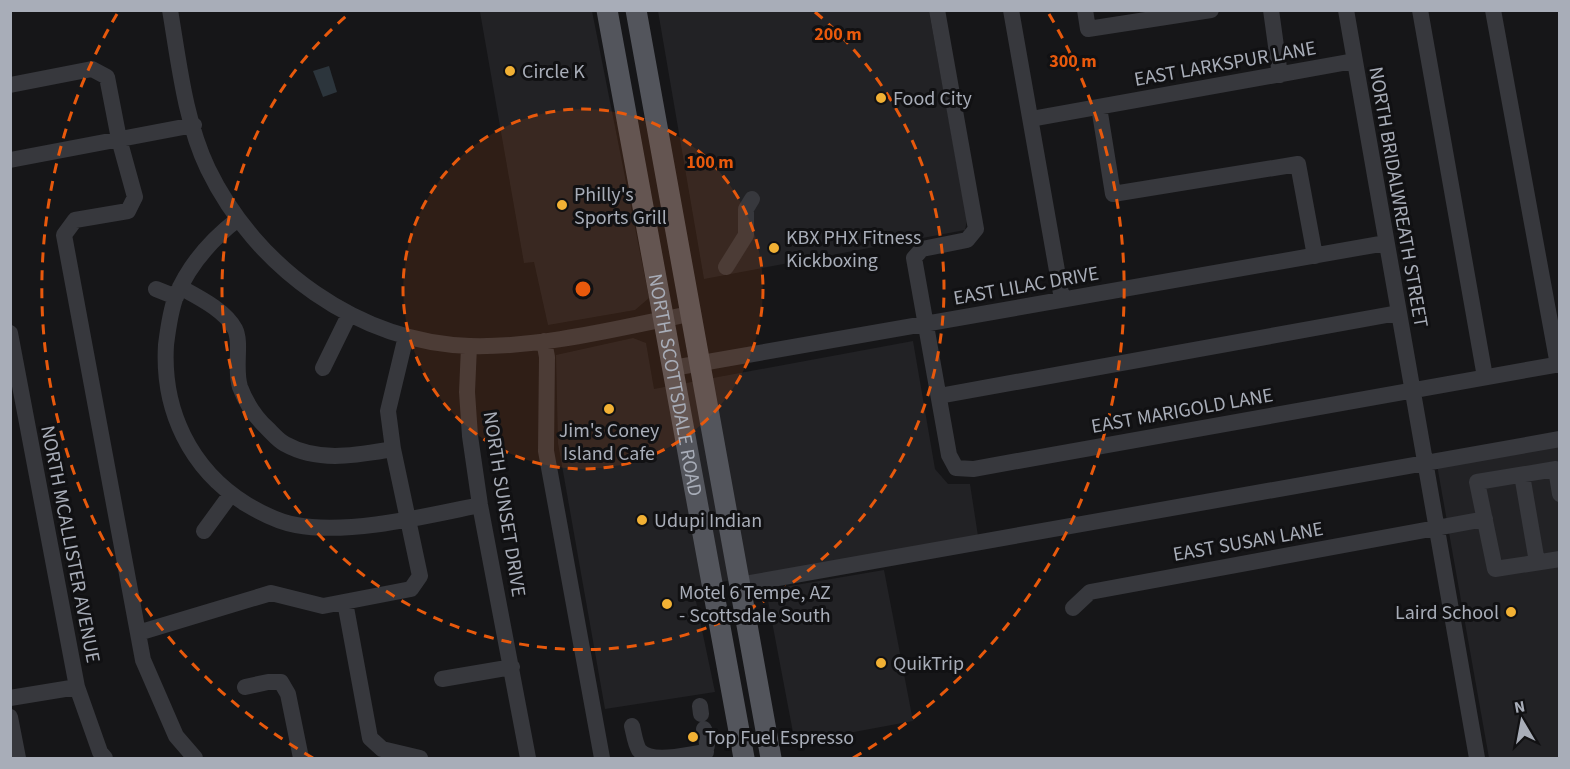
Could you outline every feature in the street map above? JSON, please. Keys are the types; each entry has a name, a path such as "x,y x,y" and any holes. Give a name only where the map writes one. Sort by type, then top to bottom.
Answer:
{"main road":[{"name":"NORTH SCOTTSDALE ROAD","path":"607,10 744,759"},
{"name":"NORTH SCOTTSDALE ROAD","path":"636,10 771,759"}],"street":[{"path":"170,10 194,125 208,168 238,219 286,273 331,305 349,315 406,336 469,346 544,341 689,314"},
{"name":"EAST MARIGOLD LANE","path":"937,10 976,229 967,240 922,249 915,258 949,455 956,468 973,469 1559,364"},
{"path":"1011,10 1062,299"},
{"path":"1084,10 1088,29 1211,10"},
{"path":"1271,10 1280,75"},
{"name":"NORTH BRIDALWREATH STREET","path":"1346,10 1477,759"},
{"path":"1420,10 1485,378"},
{"path":"1493,10 1559,364"},
{"name":"EAST LARKSPUR LANE","path":"1031,119 1354,61"},
{"path":"10,85 92,69 107,77 119,140 135,197 128,211 75,220 64,235 143,660 176,736 195,759"},
{"path":"1099,107 1113,194 1298,164 1315,256"},
{"path":"10,160 194,125"},
{"path":"637,170 663,165"},
{"path":"726,267 746,235 747,209 752,199"},
{"path":"238,219 200,255 178,292 168,329 166,368 169,396 186,444 201,465 231,494 259,512 296,525 336,529 408,519 480,505"},
{"name":"EAST LILAC DRIVE","path":"674,368 1386,243"},
{"path":"156,289 178,292 221,313 234,326 238,338 236,358 240,387 257,418 284,444 313,455 350,456 393,449"},
{"path":"939,396 1398,314"},
{"path":"323,368 349,315"},
{"name":"NORTH MCALLISTER AVENUE","path":"10,333 77,687 100,752 105,759"},
{"path":"138,633 271,593 323,606 411,589 420,576 393,449 388,411 406,336"},
{"path":"544,341 547,357 546,451 602,759"},
{"name":"NORTH SUNSET DRIVE","path":"469,346 467,392 470,436 480,505 528,759"},
{"path":"739,585 1560,439"},
{"path":"1560,494 1556,469 1477,482 1494,569 1560,559"},
{"path":"1522,475 1537,562"},
{"path":"204,531 231,494"},
{"name":"EAST SUSAN LANE","path":"1073,608 1090,592 1485,519"},
{"path":"345,602 370,738 382,749 420,759"},
{"path":"442,679 512,667"},
{"path":"245,687 281,682 288,694 301,759"},
{"path":"10,698 77,687"},
{"path":"632,726 637,746 647,756 662,758 699,755 707,748 702,716"},
{"path":"10,717 18,759"}],"shaded area":[{"path":"592,11 649,298 635,310 548,325 534,262 524,263 480,12"},
{"path":"658,11 929,11 967,220 965,230 704,279"},
{"path":"329,66 337,92 323,97 313,71"},
{"path":"633,338 646,343 654,389 913,341 935,469 948,484 970,484 978,536 693,587 715,692 605,709 558,443 556,355"},
{"name":"Laird School","path":"1559,443 1559,758 1489,758 1437,465"},
{"path":"884,570 913,721 795,743 766,590"}],"place":[{"name":"Circle K","path":"510,71"},
{"name":"Food City","path":"881,98"},
{"name":"Philly's Sports Grill","path":"562,205"},
{"name":"KBX PHX Fitness Kickboxing","path":"774,248"},
{"name":"Jim's Coney Island Cafe","path":"609,409"},
{"name":"Udupi Indian","path":"642,520"},
{"name":"Motel 6 Tempe, AZ - Scottsdale South","path":"667,604"},
{"name":"Laird School","path":"1511,612"},
{"name":"QuikTrip","path":"881,663"},
{"name":"Top Fuel Espresso","path":"693,737"}]}
